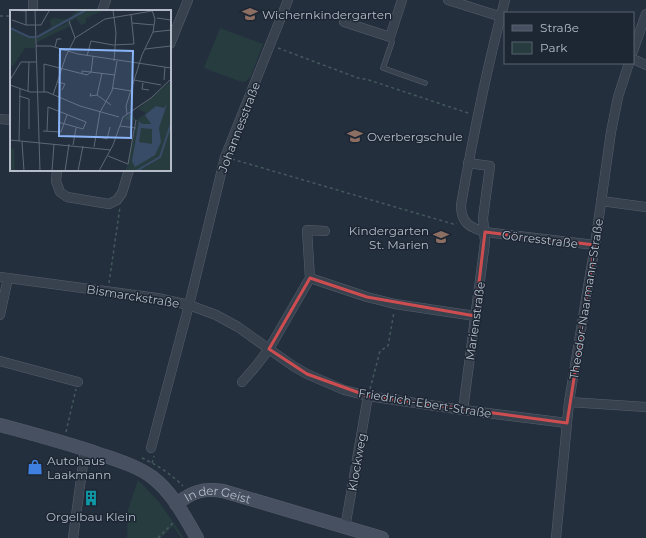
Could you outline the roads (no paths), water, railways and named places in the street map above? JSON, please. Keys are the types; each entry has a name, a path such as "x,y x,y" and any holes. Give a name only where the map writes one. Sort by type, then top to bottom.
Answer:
{"main road":[{"name":"In der Geist","path":"0,425 64,442 117,460 140,470 152,477 161,485 179,509 188,495 200,490 211,489 223,491 382,538"},
{"path":"179,509 197,538"}],"street":[{"path":"102,10 106,0"},
{"path":"171,42 188,0"},
{"name":"Johannesstraße","path":"189,305 225,157 288,0"},
{"path":"344,22 390,37 402,0"},
{"path":"448,0 503,17"},
{"path":"484,232 473,228 465,222 461,212 477,116 503,17 505,0"},
{"path":"634,48 646,14"},
{"path":"634,59 646,65"},
{"name":"Theodor-Naarmann-Straße","path":"556,538 569,402 595,245 611,132 618,97 629,64"},
{"path":"0,119 10,120"},
{"name":"Marienstraße","path":"463,410 486,242 482,218 490,166 468,163"},
{"path":"57,171 56,181 60,192 67,197 109,204 117,200 122,193 129,171"},
{"path":"601,201 646,207"},
{"path":"242,382 269,348 310,278 307,230 325,231"},
{"name":"Görresstraße","path":"484,232 595,245"},
{"path":"0,315 4,278"},
{"name":"Bismarckstraße","path":"4,278 157,298 189,305 151,448"},
{"path":"310,278 366,297 395,304 475,316"},
{"name":"Friedrich-Ebert-Straße","path":"189,305 216,315 238,327 293,366 313,377 344,390 368,396 567,423"},
{"path":"0,361 78,382"},
{"name":"Klockweg","path":"346,528 368,396"},
{"path":"569,402 646,407"},
{"path":"73,538 85,449"}],"lane":[{"path":"390,37 392,42 383,68 425,82"}],"place":[{"name":"Wichernkindergarten","path":"250,14"},
{"name":"Overbergschule","path":"355,136"},
{"name":"Kindergarten St. Marien","path":"441,237"},
{"name":"Autohaus Laakmann","path":"35,467"},
{"name":"Orgelbau Klein","path":"91,498"}]}
